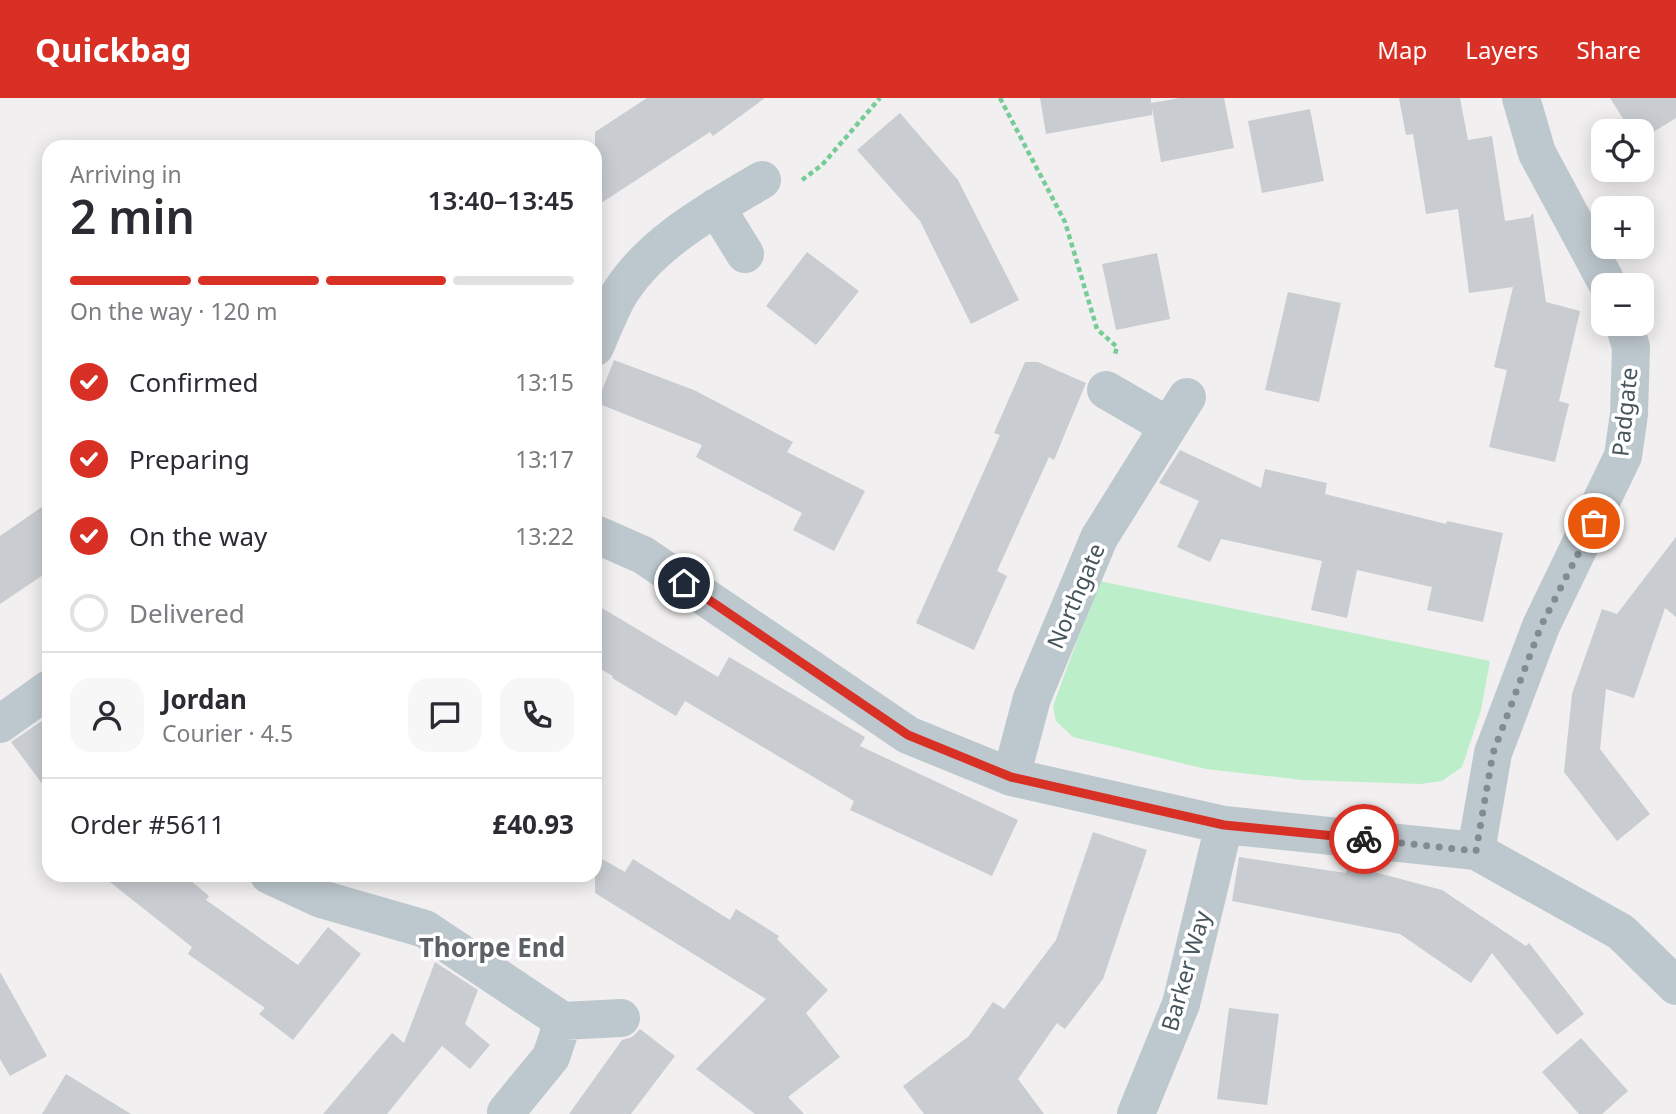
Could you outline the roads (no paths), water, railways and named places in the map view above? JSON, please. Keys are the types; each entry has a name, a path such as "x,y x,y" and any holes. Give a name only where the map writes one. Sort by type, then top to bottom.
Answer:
{"street":[{"path":"1521,98 1537,153 1602,273"},
{"path":"602,332 618,297 652,254 716,207 762,180"},
{"path":"716,207 745,254"},
{"name":"Padgate","path":"1476,851 1493,753 1541,626 1623,456 1629,414 1631,346 1628,336"},
{"name":"Northgate","path":"1011,777 1032,698 1100,538 1177,411 1106,390"},
{"path":"602,537 643,555 908,735 1011,777 1224,825 1476,851 1621,932 1676,986"},
{"path":"0,724 42,695"},
{"name":"Barker Way","path":"1136,1114 1181,1004 1224,825"},
{"path":"285,882 321,899 425,929 563,1021 621,1018"},
{"path":"506,1112 551,1057 563,1021"}],"district":[{"name":"Thorpe End","path":"492,948"}]}
